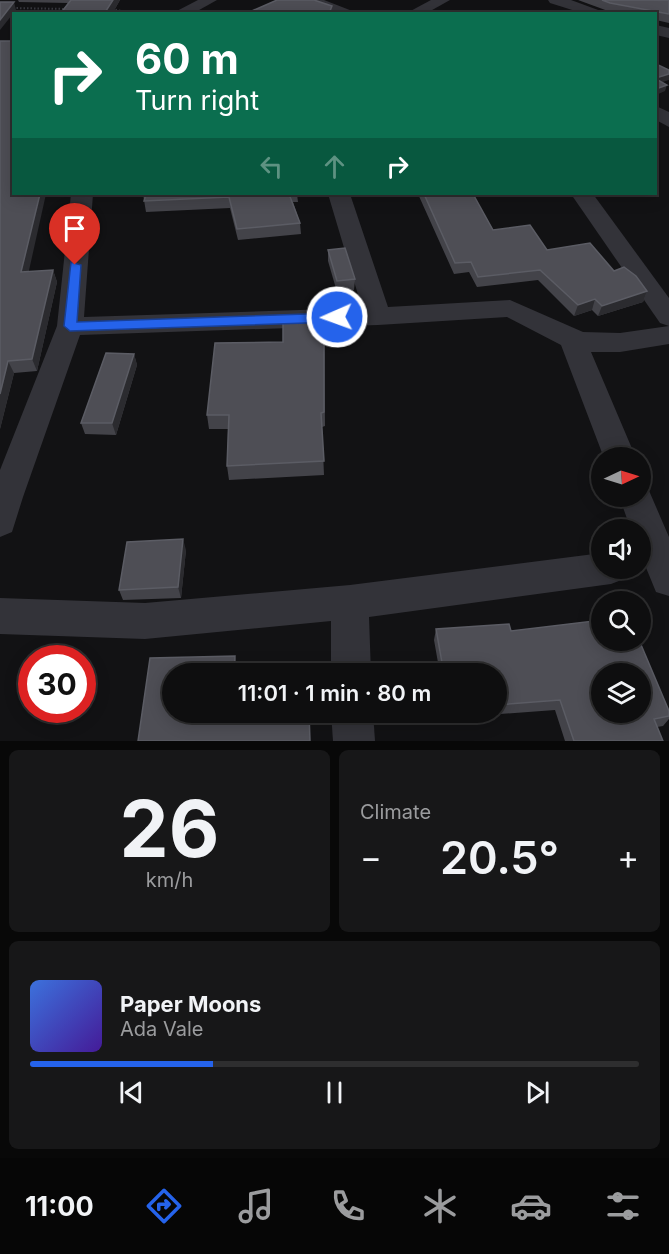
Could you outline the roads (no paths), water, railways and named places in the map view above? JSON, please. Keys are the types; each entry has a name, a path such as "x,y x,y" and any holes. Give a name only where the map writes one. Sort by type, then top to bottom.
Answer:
{"street":[{"path":"183,12 210,0"},
{"path":"309,0 347,12"},
{"path":"416,12 443,0"},
{"path":"555,0 595,12"},
{"path":"0,522 6,497 70,326 82,195"},
{"path":"339,195 378,316"},
{"path":"583,195 669,317"},
{"path":"70,326 378,316 510,308 530,315 572,339 641,340 669,335"},
{"path":"572,339 616,447"},
{"path":"638,507 657,569"},
{"path":"0,616 145,621 350,602 591,571"},
{"path":"350,602 351,663"},
{"path":"353,723 354,741"}]}
